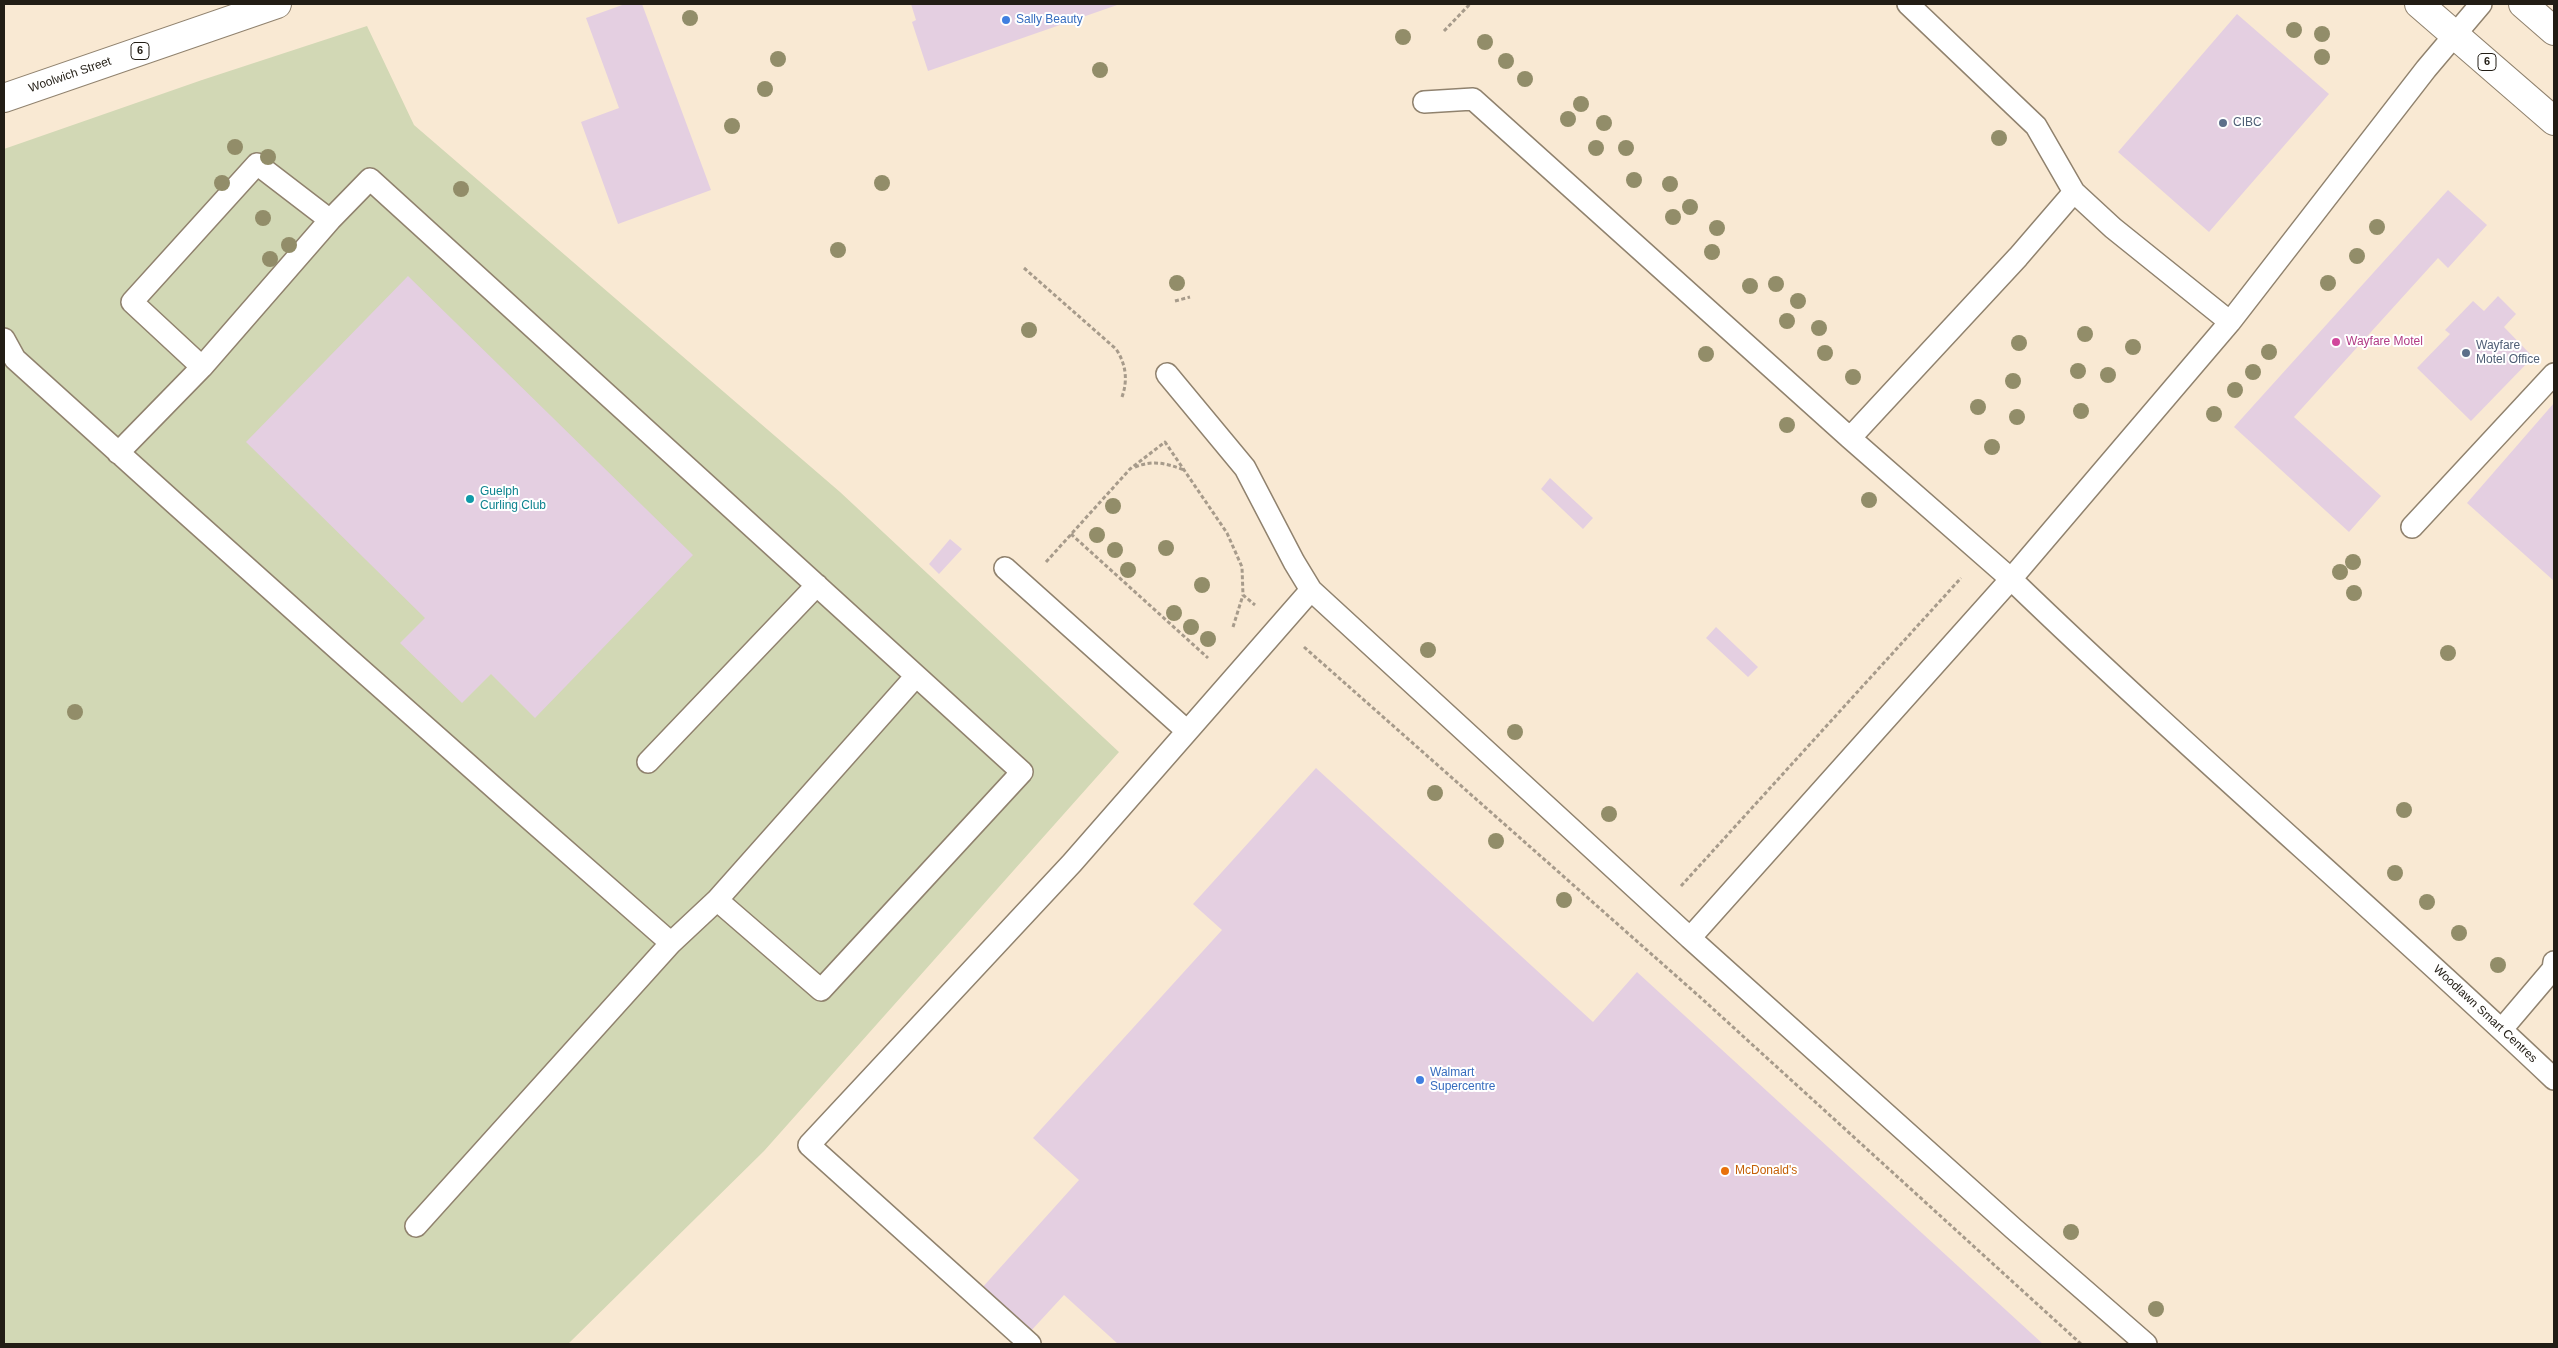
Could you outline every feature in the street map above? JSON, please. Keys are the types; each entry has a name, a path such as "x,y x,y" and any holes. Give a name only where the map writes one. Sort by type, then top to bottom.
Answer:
{"main road":[{"name":"Woolwich Street","path":"4,98 277,4"},
{"name":"6","path":"2419,4 2554,121"},
{"path":"2522,4 2554,31"}],"lane":[{"path":"1908,4 2036,126 2074,192 2113,228 2230,322"},
{"path":"1690,938 2011,579 2230,322 2454,34 2481,4"},
{"name":"Woodlawn Smart Centres","path":"1424,102 1473,99 1850,438 2011,579 2091,656 2502,1029 2554,1079"},
{"path":"202,367 132,302 257,164 330,220"},
{"path":"118,452 202,367 330,220 370,179 1022,772 821,990 717,900"},
{"path":"1850,438 2030,243 2074,192"},
{"path":"4,339 15,359 440,742 671,943"},
{"path":"1167,374 1245,468 1294,562 1312,590 1690,938 2014,1229 2146,1344"},
{"path":"2412,527 2554,374"},
{"path":"1005,568 1187,730"},
{"path":"648,762 817,585"},
{"path":"1030,1344 809,1145 1072,863 1312,590"},
{"path":"416,1226 671,943 717,900 916,676"},
{"path":"2502,1029 2553,969 2554,962"}],"path":[{"path":"1444,31 1470,4"},
{"path":"1024,268 1116,350 1123,360 1126,377 1122,397"},
{"path":"1175,301 1190,297"},
{"path":"1025,585 1130,469 1165,442 1227,533 1242,566 1243,594 1634,938 2081,1344"},
{"path":"1130,469 1146,463 1164,462 1184,470"},
{"path":"1071,534 1210,660"},
{"path":"1634,938 1982,555"}],"green space":[{"path":"367,26 414,125 840,492 1119,752 764,1151 568,1344 4,1344 4,149 202,80"}],"building":[{"path":"625,4 642,4 711,190 618,224 581,122 619,108 586,18"},
{"path":"911,4 1120,4 928,71 912,22 916,20"},
{"name":"CIBC","path":"2237,14 2329,94 2209,232 2118,152"},
{"name":"Wayfare Motel","path":"2448,190 2487,225 2448,268 2438,258 2294,417 2381,496 2349,532 2234,427"},
{"name":"Guelph Curling Club","path":"408,276 693,555 535,718 491,674 462,703 400,643 425,618 246,442"},
{"name":"Wayfare Motel Office","path":"2498,296 2516,314 2504,327 2533,357 2471,421 2417,368 2450,334 2445,330 2473,301 2484,311"},
{"path":"2554,403 2554,581 2467,503"},
{"path":"1550,478 1593,518 1583,529 1541,489"},
{"path":"950,539 962,549 939,574 929,564"},
{"path":"1716,627 1758,667 1748,677 1706,638"},
{"name":"Walmart Supercentre","path":"1316,768 1593,1022 1637,972 2043,1344 1118,1344 1064,1295 1029,1333 981,1289 1079,1180 1033,1138 1222,930 1193,904"}],"place":[{"name":"Sally Beauty","path":"1006,20"},
{"name":"CIBC","path":"2223,123"},
{"name":"Wayfare Motel","path":"2336,342"},
{"name":"Wayfare Motel Office","path":"2466,353"},
{"name":"Guelph Curling Club","path":"470,499"},
{"name":"Walmart Supercentre","path":"1420,1080"},
{"name":"McDonald's","path":"1725,1171"}]}
